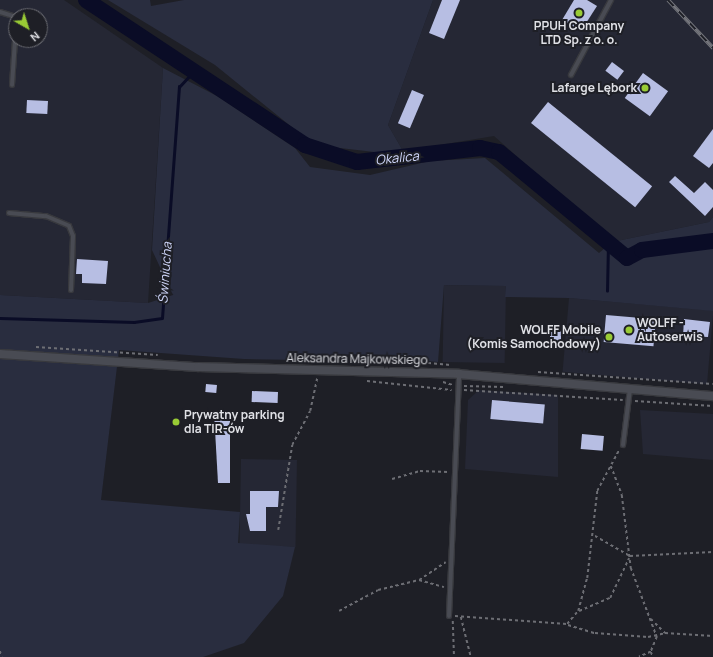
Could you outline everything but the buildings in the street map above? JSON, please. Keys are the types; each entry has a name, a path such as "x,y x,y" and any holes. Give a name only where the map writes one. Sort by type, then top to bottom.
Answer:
{"street":[{"name":"Aleksandra Majkowskiego","path":"0,354 318,370 459,374 713,396"}],"lane":[{"path":"571,75 611,0"},
{"path":"0,12 13,16 16,25 12,85"},
{"path":"9,213 46,216 69,226 73,236 71,290"},
{"path":"451,616 450,590 459,374"},
{"path":"623,445 630,389"}],"path":[{"path":"278,530 292,445 314,400 318,370"},
{"path":"578,611 594,536 597,491 623,445"},
{"path":"611,466 622,495 630,556 641,603 648,615 657,637 651,652 653,657"},
{"path":"392,479 420,471 455,472"},
{"path":"594,536 630,556 713,552"},
{"path":"567,624 578,611 610,598 630,556"},
{"path":"339,610 378,590 419,580 452,558"},
{"path":"419,580 450,590"},
{"path":"648,615 665,633"},
{"path":"454,657 451,616 567,624 595,633 657,637 665,633 713,636"},
{"path":"461,617 471,657"},
{"path":"0,651 2,657"},
{"path":"639,657 651,652"}],"shaded area":[{"path":"0,0 64,0 163,68 148,303 0,295"},
{"path":"108,0 150,0 151,6 184,0 433,0 388,125 403,151 383,153 314,145 215,65"},
{"path":"433,0 713,0 713,217 709,222 612,242 494,136 403,151 388,125"},
{"path":"163,68 217,96 295,148 310,167 370,175 430,161 485,158 599,253 612,242 709,222 713,217 713,311 569,298 505,297 506,286 444,285 438,362 351,354 304,360 244,359 119,350 101,500 240,512 238,543 295,547 283,596 244,643 203,657 0,657 0,295 148,303 173,295 152,250"},
{"path":"444,285 506,286 505,363 443,362"},
{"path":"569,298 713,311 707,384 563,372"},
{"path":"479,390 558,395 558,477 465,469 468,400"},
{"path":"640,410 713,414 713,460 643,454"},
{"path":"241,459 297,460 295,547 239,546"}],"waterway":[{"name":"Okalica","path":"86,0 305,145 357,162 480,148 499,152 627,258 642,250 713,241"},
{"name":"Świniucha","path":"0,318 134,322 162,318 179,87 194,71"},
{"path":"607,291 608,245"}],"railway":[{"path":"668,0 713,48"}],"place":[{"name":"PPUH Company LTD Sp. z o. o.","path":"579,13"},
{"name":"Lafarge Lębork","path":"645,88"},
{"name":"WOLFF - Autoserwis","path":"629,330"},
{"name":"WOLFF Mobile (Komis Samochodowy)","path":"609,337"},
{"name":"Prywatny parking dla TIR-ów","path":"176,422"}]}
